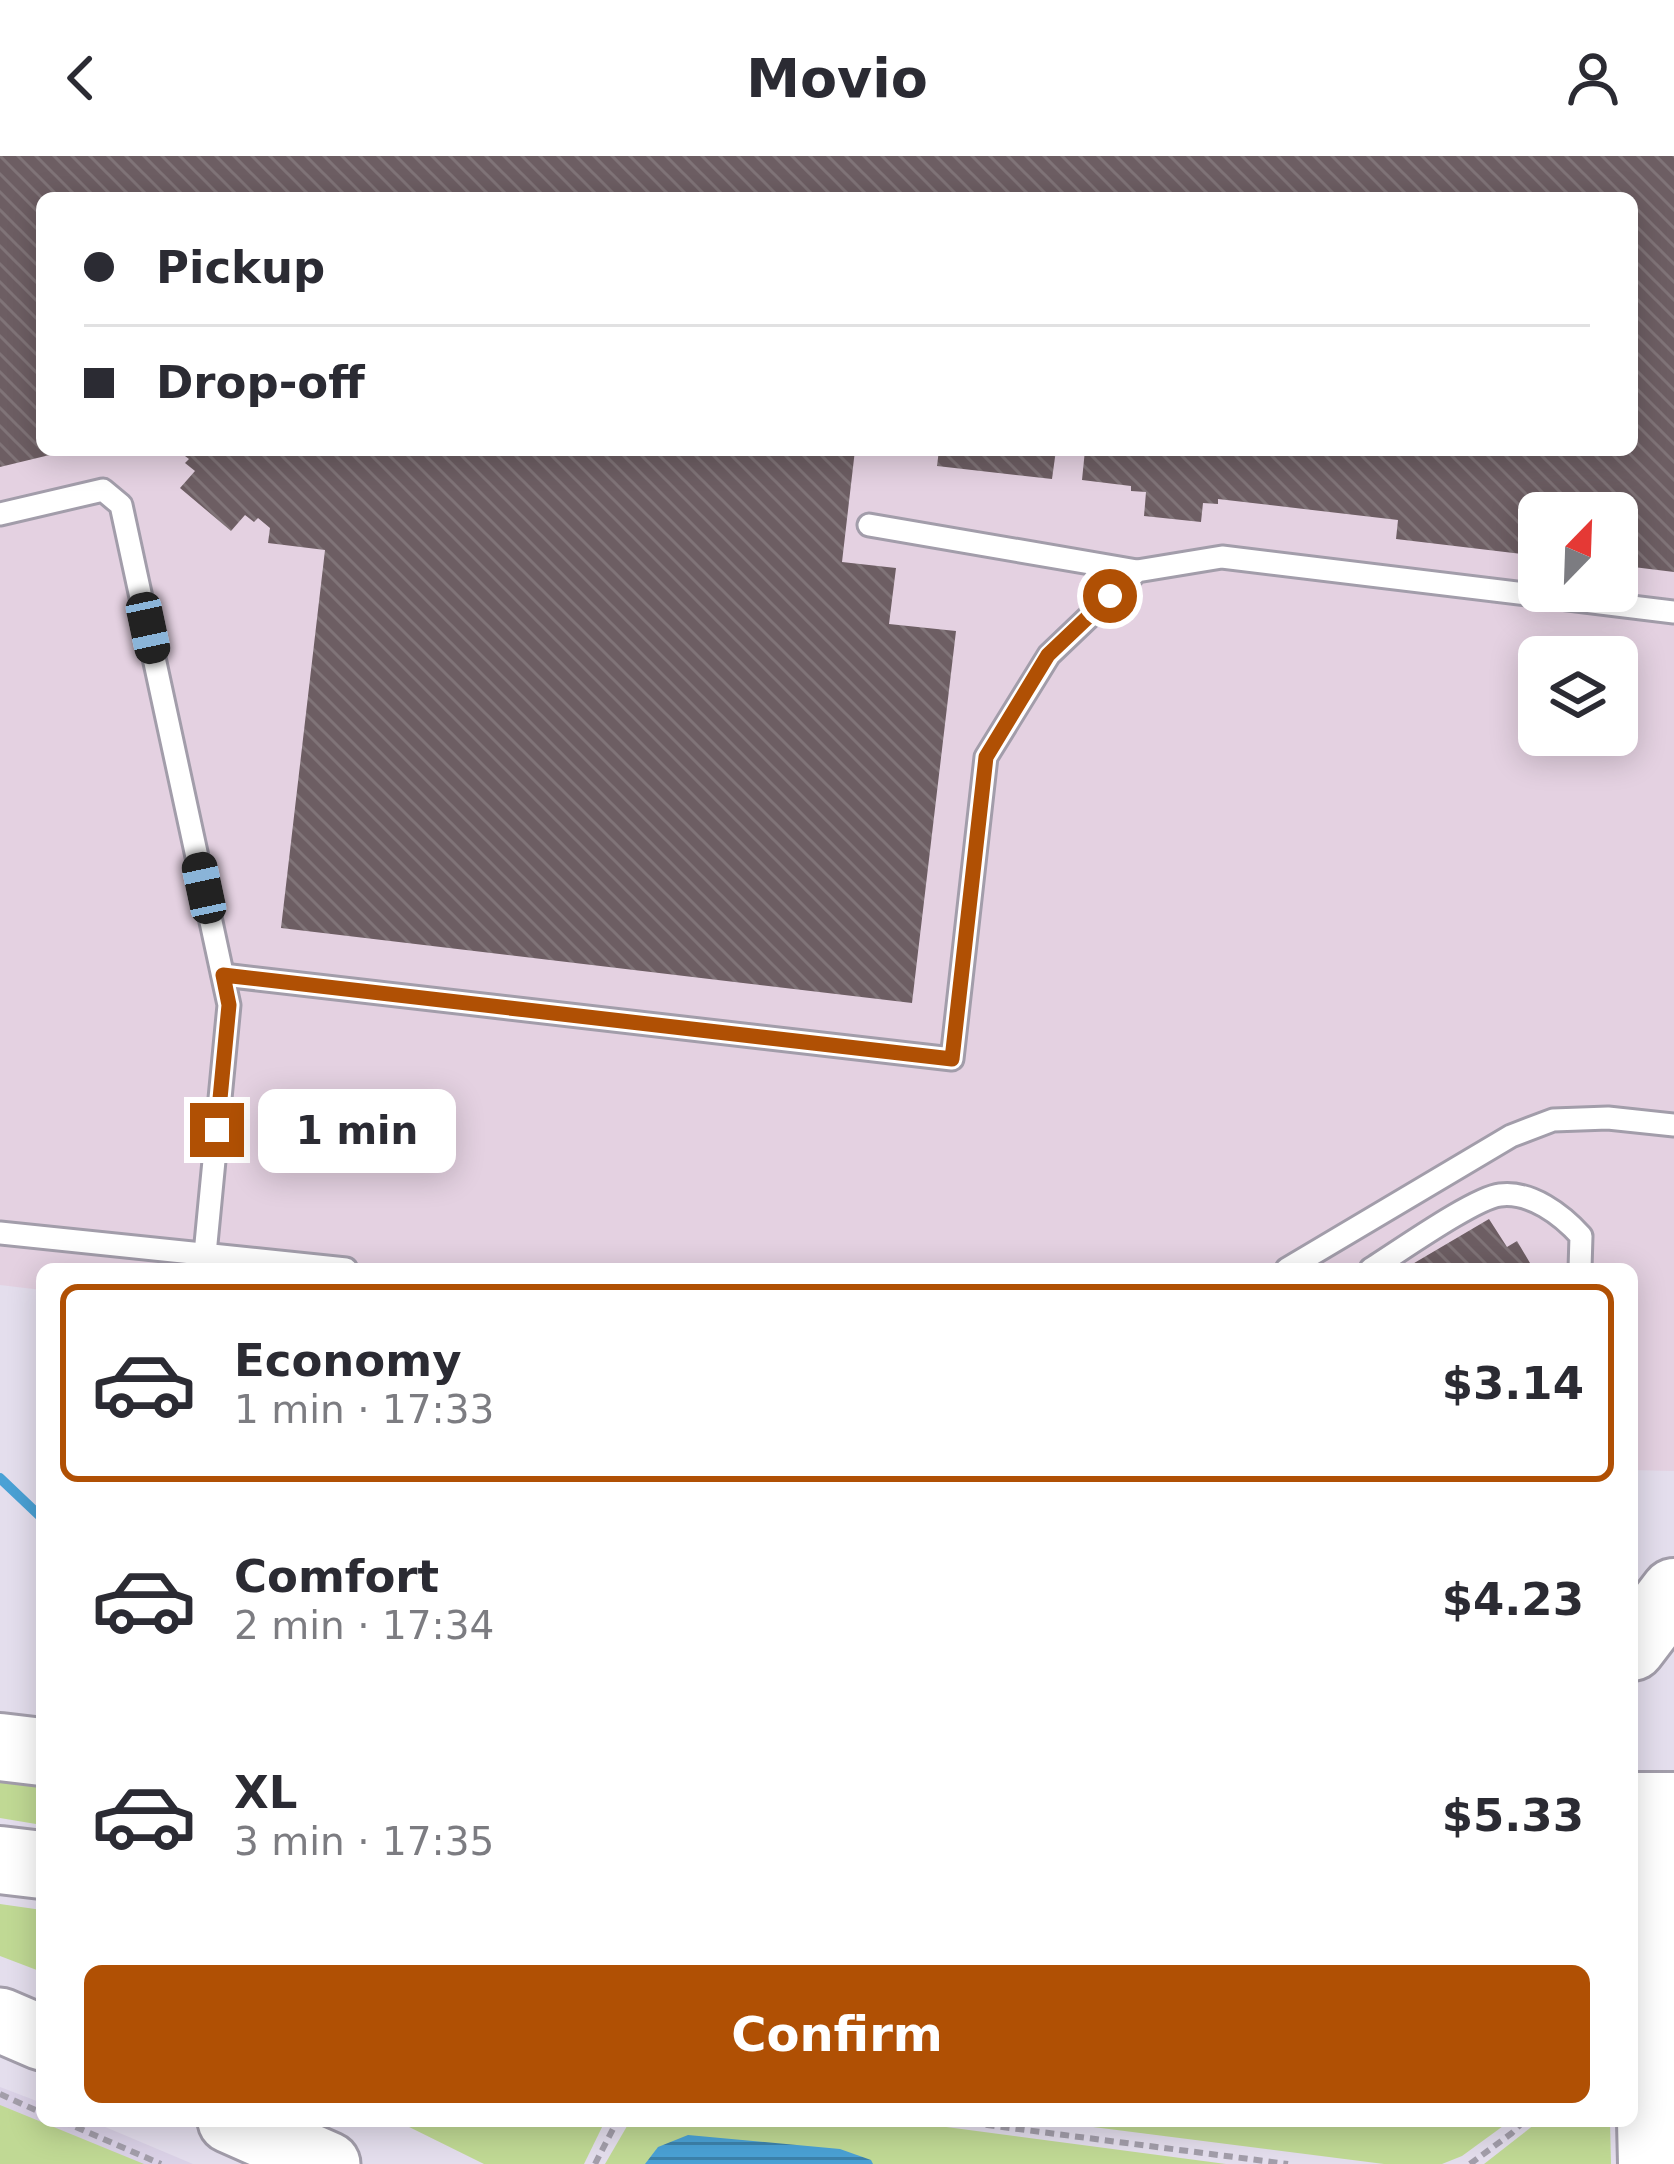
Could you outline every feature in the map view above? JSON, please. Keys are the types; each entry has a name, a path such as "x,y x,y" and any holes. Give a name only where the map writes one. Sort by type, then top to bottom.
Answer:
{"main road":[{"path":"1638,1639 1674,1592"},
{"path":"0,1747 36,1751"},
{"path":"1652,2164 1641,2043 1664,1932 1659,1806"},
{"path":"0,1859 36,1864"},
{"path":"0,2020 36,2035"},
{"path":"244,2127 328,2164"}],"lane":[{"path":"0,514 103,490 121,505 229,1005 205,1254"},
{"path":"869,524 1137,571 1222,557 1674,612"},
{"path":"223,975 952,1059 986,757 1048,655 1137,571"},
{"path":"1297,1263 1511,1136 1553,1120 1608,1118 1674,1126"},
{"path":"1381,1263 1479,1202 1502,1194 1534,1201 1565,1218 1581,1236 1580,1263"},
{"path":"0,1233 290,1263"}],"path":[{"path":"0,2094 36,2110"},
{"path":"76,2127 161,2164"},
{"path":"595,2164 614,2127"},
{"path":"1002,2127 1288,2164"},
{"path":"1470,2164 1518,2127"}],"shaded area":[{"path":"0,156 1674,156 1674,1471 1638,1470 1638,1263 36,1263 36,1289 0,1285"},
{"path":"0,2087 36,2101 36,2127 105,2127 193,2164 0,2164"}],"green space":[{"path":"0,1781 36,1787 36,1824 0,1818"},
{"path":"0,1904 36,1909 36,1970 0,1956"},
{"path":"0,2105 36,2120 36,2127 54,2127 144,2164 0,2164"},
{"path":"409,2127 602,2127 584,2164 484,2164"},
{"path":"627,2127 946,2127 1226,2164 605,2164"},
{"path":"1093,2127 1502,2127 1462,2156 1442,2164 1384,2164"},
{"path":"1531,2127 1610,2127 1611,2164 1484,2164"}],"water":[{"path":"688,2135 840,2149 873,2164 645,2164 658,2147"}],"building":[{"path":"0,156 1674,156 1674,572 1638,568 1638,492 1518,492 1518,554 1396,539 1398,520 1218,499 1218,504 1203,503 1201,522 1144,516 1146,492 1082,480 1084,456 1638,456 1638,192 36,192 36,456 45,456 0,467"},
{"path":"185,456 854,456 842,562 896,568 889,624 956,631 912,1003 281,928 325,550 268,543 270,528 245,515 231,531 180,488 195,471 185,463 189,459"},
{"path":"938,456 1055,456 1052,479 937,466"},
{"path":"1489,1219 1507,1247 1517,1241 1530,1263 1414,1263"}],"waterway":[{"path":"0,1478 36,1512"}],"route":[{"path":"217,1130 229,1005 223,975 952,1059 986,757 1048,655 1110,596"}]}
